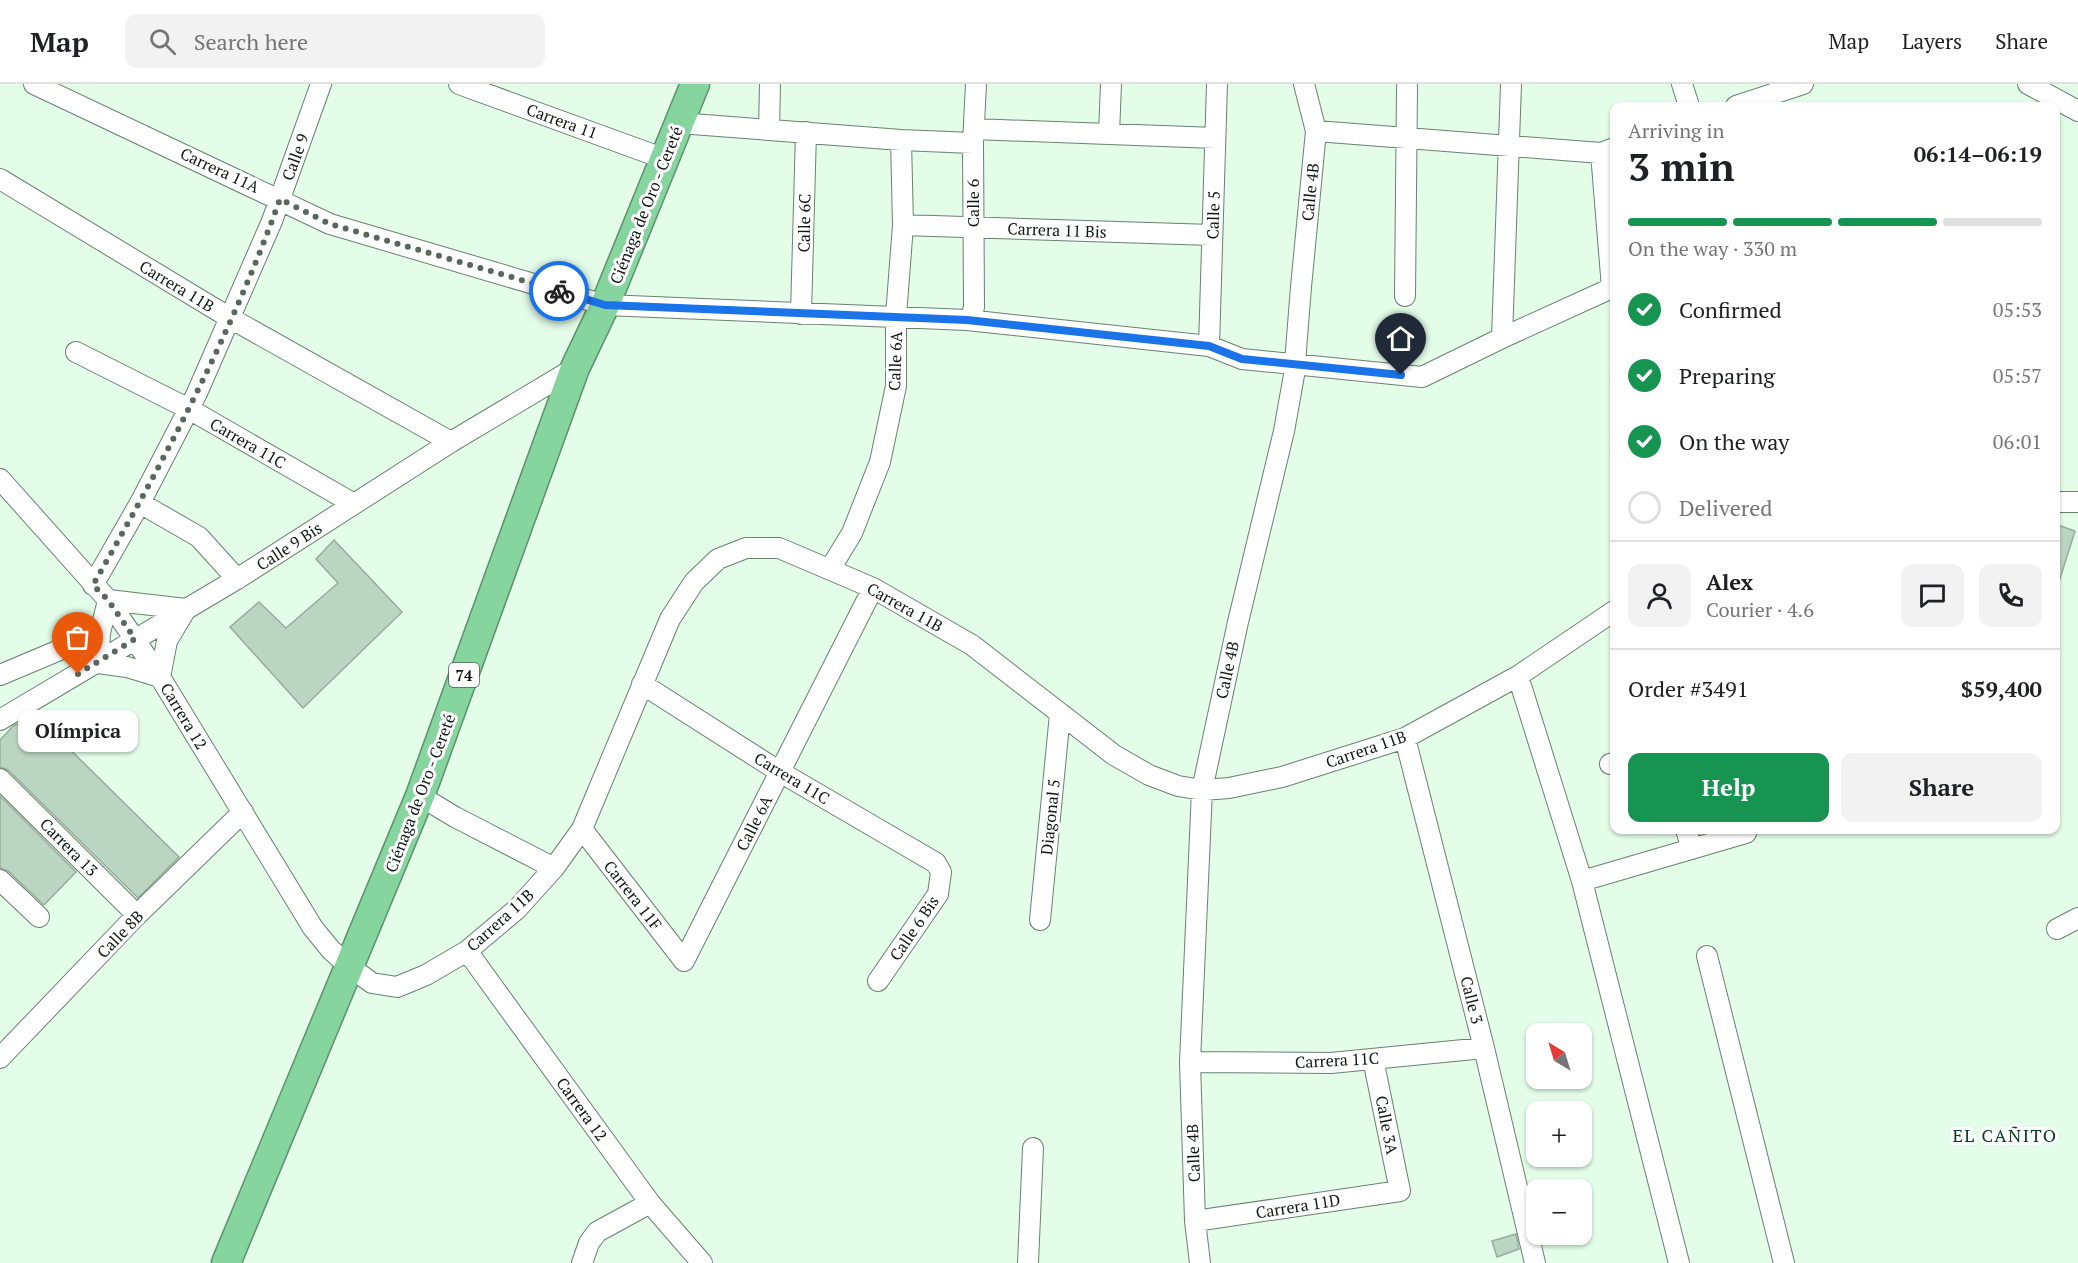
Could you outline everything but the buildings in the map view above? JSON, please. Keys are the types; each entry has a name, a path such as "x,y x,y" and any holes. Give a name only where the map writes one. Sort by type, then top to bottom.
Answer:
{"highway":[{"name":"Ciénaga de Oro - Cereté","path":"226,1263 420,796 575,368 605,305 695,84"}],"street":[{"name":"Carrera 11A","path":"34,84 330,224 605,305 967,320 1209,346 1242,359 1295,366 1422,377 1610,288"},
{"name":"Calle 9","path":"93,585 140,503 189,409 280,199 321,84"},
{"name":"Carrera 11","path":"459,84 665,159"},
{"path":"769,130 770,84"},
{"name":"Calle 6","path":"967,320 972,315 974,307 976,84"},
{"path":"1109,134 1111,84"},
{"name":"Calle 5","path":"1209,346 1217,84"},
{"name":"Calle 4B","path":"1200,1263 1195,1221 1190,1062 1202,790 1238,622 1284,431 1295,366 1300,286 1316,131 1304,84"},
{"path":"1502,338 1511,84"},
{"path":"1682,84 1688,102"},
{"path":"1748,102 1803,84"},
{"path":"2028,84 2078,111"},
{"path":"1405,296 1407,87"},
{"path":"679,123 901,140 974,136 1109,134 1215,138"},
{"path":"1316,131 1607,151 1610,219"},
{"name":"Calle 6C","path":"801,314 806,132"},
{"name":"Calle 6A","path":"830,569 852,533 880,462 896,386 896,316 903,225 901,140"},
{"name":"Carrera 11B","path":"0,179 230,318 452,442"},
{"name":"Carrera 11 Bis","path":"903,225 1212,235"},
{"name":"Carrera 11C","path":"76,352 189,409 354,504"},
{"name":"Calle 9 Bis","path":"0,720 237,579 452,442 575,368"},
{"name":"Carrera 12","path":"0,479 108,600 160,676 313,928 331,950 350,967"},
{"path":"2060,502 2078,501"},
{"path":"140,503 199,537 237,579"},
{"name":"Carrera 11B","path":"350,967 372,983 397,987 426,975 467,951 517,909 554,868 582,829 670,619 694,582 718,559 746,548 779,548 873,588 972,645 1114,755 1149,775 1178,786 1202,790 1228,788 1282,777 1405,738 1518,676 1610,614"},
{"name":"Calle 6A","path":"684,961 873,588"},
{"path":"108,600 186,609 166,641 160,676 126,667 98,663 100,633 108,600"},
{"path":"0,675 100,633"},
{"path":"1518,676 1582,881 1679,1263"},
{"name":"Carrera 11C","path":"642,684 780,772 936,863 941,872"},
{"name":"Diagonal 5","path":"1040,920 1060,714"},
{"name":"Calle 3","path":"1405,738 1484,1048 1535,1263"},
{"name":"Carrera 13","path":"0,779 137,915"},
{"path":"420,796 455,817 554,868"},
{"name":"Calle 8B","path":"0,1058 137,915 243,813"},
{"name":"Carrera 11F","path":"582,829 684,961"},
{"path":"1687,834 1692,849"},
{"path":"1582,881 1746,834"},
{"name":"Calle 6 Bis","path":"878,981 938,894 941,872"},
{"path":"0,880 39,917"},
{"path":"2056,929 2078,918"},
{"name":"Carrera 12","path":"467,951 650,1203 702,1263"},
{"path":"1707,956 1784,1263"},
{"name":"Carrera 11C","path":"1190,1062 1331,1063 1484,1048"},
{"name":"Calle 3A","path":"1373,1059 1400,1191"},
{"path":"1028,1263 1033,1148"},
{"name":"Carrera 11D","path":"1195,1221 1400,1191"},
{"path":"582,1263 589,1243 597,1232 650,1203"}],"way so far":[{"path":"78,674 135,639 108,600 93,585 140,503 197,393 280,199 330,224 559,291"}],"place":[{"name":"Olímpica","path":"78,674"}],"district":[{"name":"EL CAÑITO","path":"2005,1135"}],"route":[{"path":"559,291 605,305 967,320 1209,346 1242,359 1401,375"}]}
